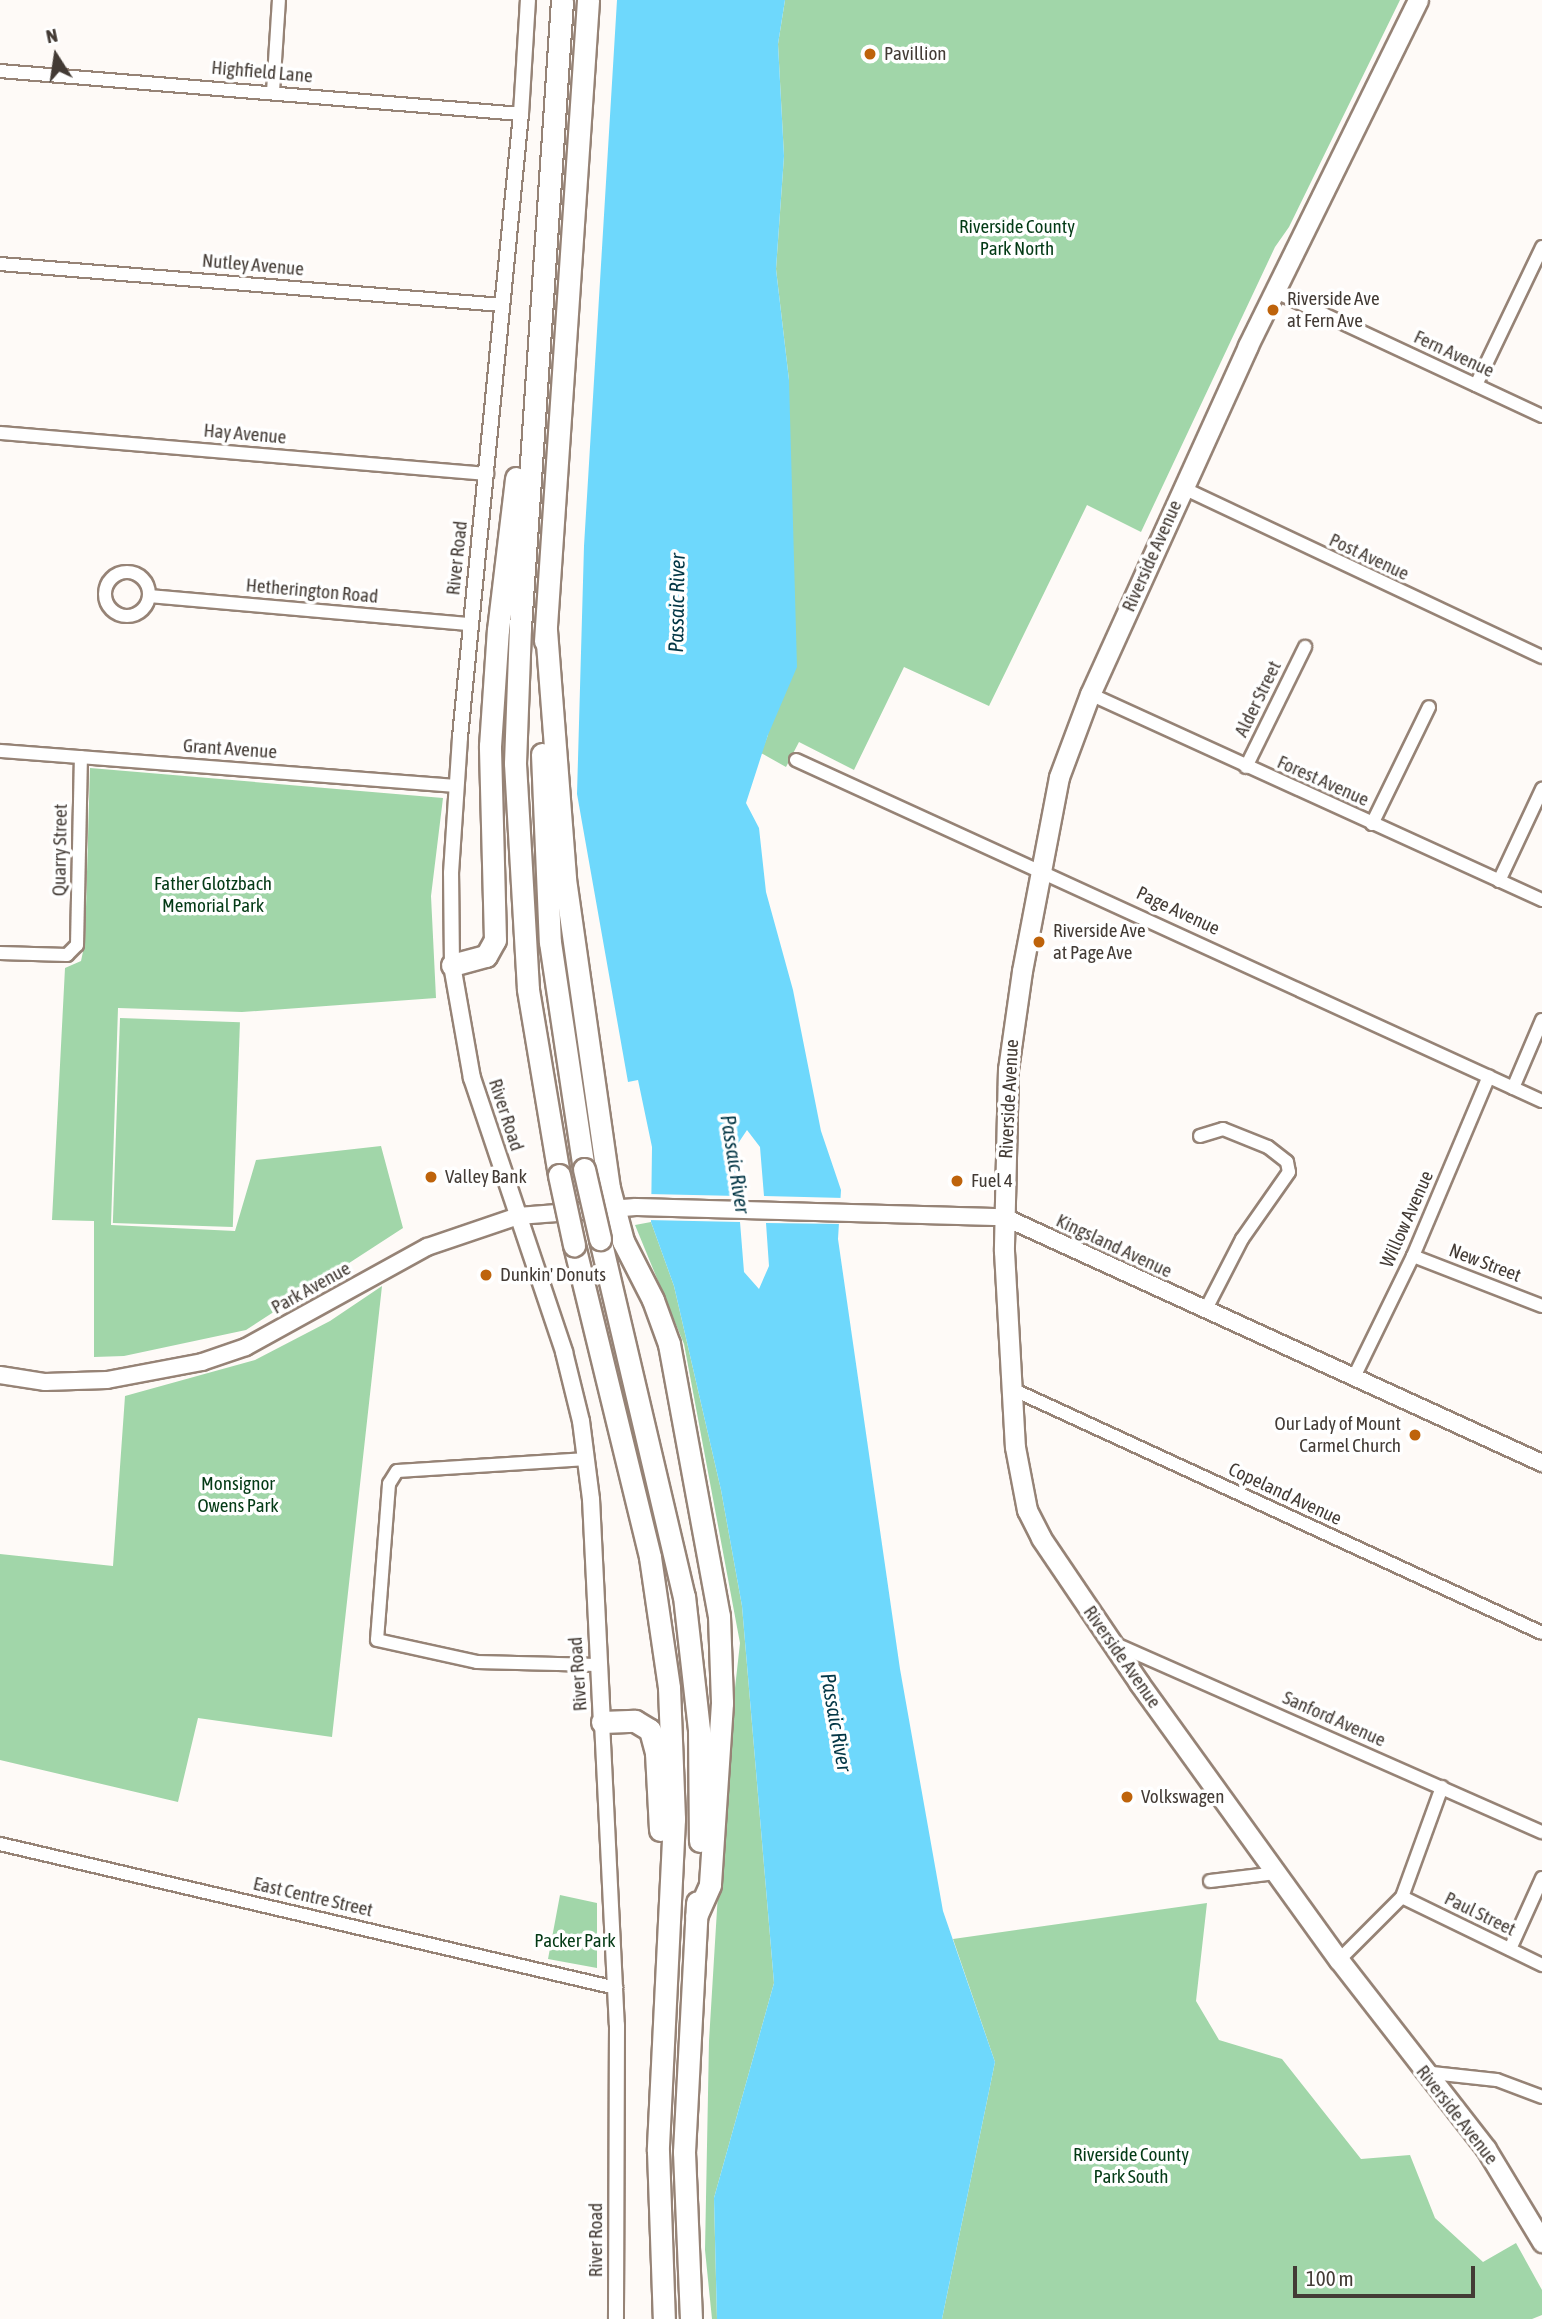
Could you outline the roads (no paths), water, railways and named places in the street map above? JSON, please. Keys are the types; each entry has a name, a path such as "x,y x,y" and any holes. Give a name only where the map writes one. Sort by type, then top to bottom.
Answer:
{"highway":[{"path":"562,0 518,663 516,808 528,989 559,1175 641,1515 667,1666 674,1819 661,2062"},
{"path":"588,0 546,630 542,774 548,920 560,1030 584,1169 666,1509 691,1641 700,1775 684,2152 691,2319"},
{"path":"452,965 486,956 495,940 489,784 492,710 518,462 540,321"},
{"path":"546,630 565,879 613,1208 623,1241 653,1300 669,1344 719,1616 722,1703 710,1885 696,1916"},
{"path":"602,1722 635,1721 650,1730 654,1740 661,1842 658,2195 664,2319"}],"main road":[{"name":"Riverside Avenue","path":"1418,0 1274,291 1090,694 1059,777 1039,869 1009,1069 1004,1217 1015,1447 1027,1510 1110,1642 1339,1960 1498,2167 1542,2242"},
{"name":"River Road","path":"452,965 472,1078 564,1352 587,1459 602,1722"},
{"name":"Park Avenue","path":"0,1376 46,1382 107,1380 202,1362 258,1341 427,1247 518,1216 636,1207"},
{"name":"Kingsland Avenue","path":"636,1207 1004,1217 1205,1311 1355,1375 1542,1463"}],"street":[{"path":"273,92 279,0"},
{"name":"River Road","path":"452,965 451,873 457,786 521,114 528,0"},
{"name":"Highfield Lane","path":"0,71 521,114"},
{"path":"1476,385 1542,247"},
{"name":"Nutley Avenue","path":"0,264 502,305"},
{"name":"Fern Avenue","path":"1274,291 1542,416"},
{"name":"Hay Avenue","path":"0,433 487,474"},
{"name":"Post Avenue","path":"1183,488 1542,657"},
{"name":"Hetherington Road","path":"149,596 471,624"},
{"name":"Alder Street","path":"1246,767 1305,648"},
{"name":"Forest Avenue","path":"1090,694 1542,900"},
{"path":"1372,824 1429,707"},
{"name":"Grant Avenue","path":"0,751 457,786"},
{"name":"Quarry Street","path":"0,953 67,955 77,945 81,757"},
{"name":"Page Avenue","path":"796,760 1542,1101"},
{"path":"1499,881 1542,789"},
{"path":"1513,1088 1542,1020"},
{"name":"Willow Avenue","path":"1355,1375 1413,1256 1489,1076"},
{"path":"1200,1136 1223,1129 1268,1147 1287,1162 1289,1172 1242,1239 1205,1311"},
{"name":"New Street","path":"1413,1256 1542,1306"},
{"name":"Copeland Avenue","path":"1012,1389 1542,1633"},
{"path":"587,1459 397,1471 390,1484 377,1640 477,1662 598,1665"},
{"name":"Sanford Avenue","path":"1110,1642 1542,1832"},
{"name":"River Road","path":"602,1722 616,1989 616,2319"},
{"path":"1339,1960 1402,1897 1442,1787"},
{"name":"East Centre Street","path":"0,1844 616,1989"},
{"path":"1210,1881 1276,1873"},
{"path":"1510,1949 1542,1878"},
{"name":"Paul Street","path":"1402,1897 1542,1965"},
{"path":"1423,2072 1497,2080 1542,2097"}],"water":[{"name":"Passaic River","path":"617,0 785,0 778,44 784,156 776,269 789,380 797,667 768,735 746,803 759,828 766,892 793,990 821,1131 841,1190 838,1239 900,1669 943,1911 995,2062 942,2319 717,2319 714,2198 774,1983 742,1606 721,1490 674,1286 651,1222 652,1147 638,1080 628,1082 577,794 584,546"}],"place":[{"name":"Pavillion","path":"870,54"},
{"name":"Riverside Ave at Fern Ave","path":"1273,310"},
{"name":"Riverside Ave at Page Ave","path":"1039,942"},
{"name":"Valley Bank","path":"431,1177"},
{"name":"Fuel 4","path":"957,1181"},
{"name":"Dunkin' Donuts","path":"486,1275"},
{"name":"Our Lady of Mount Carmel Church","path":"1415,1435"},
{"name":"Volkswagen","path":"1127,1797"}],"park label":[{"name":"Riverside County Park North","path":"1017,238"},
{"name":"Father Glotzbach Memorial Park","path":"213,895"},
{"name":"Monsignor Owens Park","path":"238,1495"},
{"name":"Packer Park","path":"575,1941"},
{"name":"Riverside County Park South","path":"1131,2166"}]}
